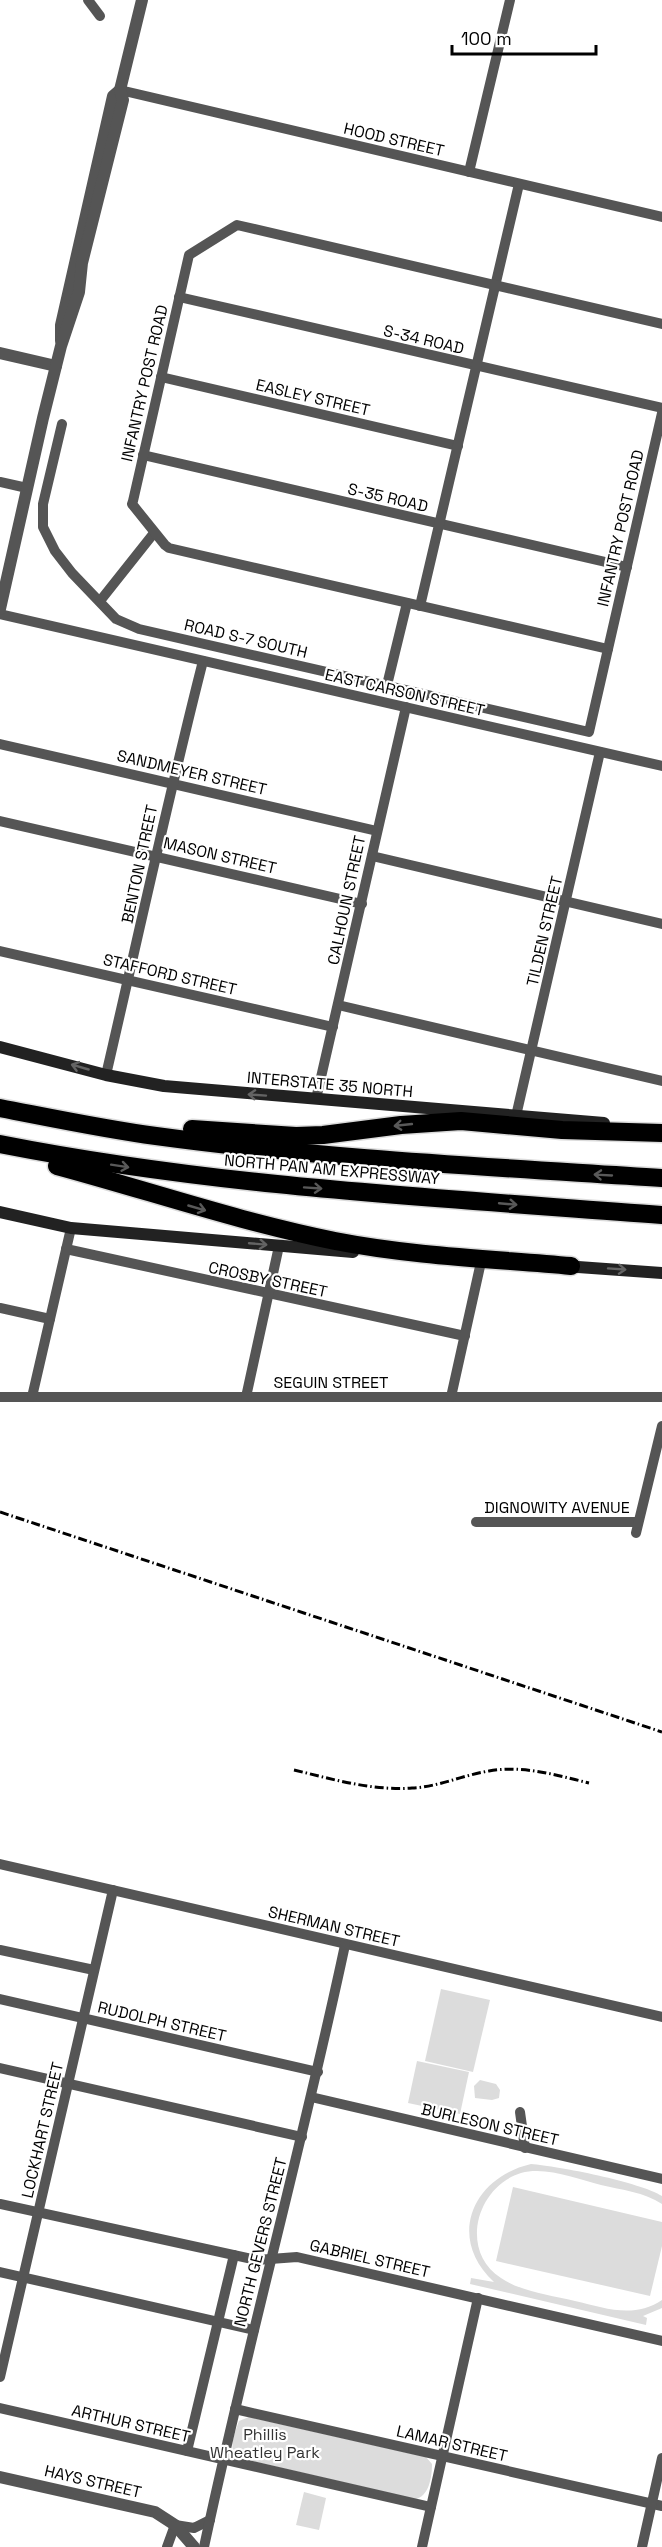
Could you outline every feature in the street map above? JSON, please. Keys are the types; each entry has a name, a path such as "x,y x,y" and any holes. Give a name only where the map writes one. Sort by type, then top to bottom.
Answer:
{"highway":[{"path":"0,1106 192,1129 274,1135 323,1135 401,1125 461,1121 562,1130 662,1128"},
{"name":"NORTH PAN AM EXPRESSWAY","path":"0,1106 101,1128 209,1143 430,1162 662,1178"},
{"name":"NORTH PAN AM EXPRESSWAY","path":"0,1144 122,1166 264,1184 662,1215"},
{"path":"0,1150 244,1221 334,1241 398,1250 571,1266"}],"main road":[{"name":"INTERSTATE 35 NORTH","path":"0,1047 106,1075 164,1086 662,1128"},
{"path":"0,1212 71,1228 481,1262 662,1273"}],"street":[{"path":"88,0 100,16"},
{"path":"0,609 61,346 61,325 113,96 120,90 142,0"},
{"path":"469,172 510,0"},
{"name":"HOOD STREET","path":"120,90 662,217"},
{"path":"420,606 519,184"},
{"name":"INFANTRY POST ROAD","path":"608,650 169,548 154,533 132,504 189,255 237,225 662,324"},
{"name":"S-34 ROAD","path":"179,297 662,411"},
{"path":"0,353 56,366"},
{"name":"EASLEY STREET","path":"161,377 458,446"},
{"name":"INFANTRY POST ROAD","path":"589,732 662,411"},
{"name":"ROAD S-7 SOUTH","path":"62,424 43,504 43,527 55,551 66,566 116,619 139,629 589,732"},
{"name":"S-35 ROAD","path":"143,455 627,567"},
{"path":"0,482 27,488"},
{"path":"100,601 154,533"},
{"path":"387,684 407,603"},
{"name":"EAST CARSON STREET","path":"0,614 662,766"},
{"name":"BENTON STREET","path":"106,1075 157,855 171,783 202,661"},
{"name":"CALHOUN STREET","path":"316,1099 406,707"},
{"name":"SANDMEYER STREET","path":"0,744 377,831"},
{"name":"TILDEN STREET","path":"516,1116 600,752"},
{"name":"MASON STREET","path":"0,821 157,855 362,904"},
{"path":"372,856 662,924"},
{"name":"STAFFORD STREET","path":"0,951 333,1027"},
{"path":"338,1005 662,1081"},
{"path":"32,1397 71,1228"},
{"path":"246,1397 279,1246"},
{"name":"CROSBY STREET","path":"66,1249 465,1336"},
{"path":"451,1397 481,1262"},
{"path":"0,1308 50,1319"},
{"name":"SEGUIN STREET","path":"0,1397 662,1397"},
{"name":"DIGNOWITY AVENUE","path":"476,1522 637,1528 662,1426"},
{"name":"SHERMAN STREET","path":"0,1864 662,2017"},
{"name":"LOCKHART STREET","path":"0,2377 4,2345 23,2278 113,1890"},
{"name":"NORTH GEVERS STREET","path":"204,2547 254,2330 318,2072 345,1945"},
{"path":"0,1950 94,1970"},
{"name":"RUDOLPH STREET","path":"0,1999 318,2072"},
{"path":"0,2068 302,2137"},
{"name":"BURLESON STREET","path":"311,2097 662,2179"},
{"path":"520,2112 525,2148"},
{"name":"GABRIEL STREET","path":"0,2204 234,2255 272,2260 297,2257 662,2341"},
{"name":"NORTH GEVERS STREET","path":"187,2451 234,2255"},
{"path":"0,2272 254,2330"},
{"path":"422,2547 478,2298"},
{"name":"ARTHUR STREET","path":"0,2408 431,2507"},
{"name":"LAMAR STREET","path":"236,2409 657,2505"},
{"path":"642,2547 657,2505 662,2458"},
{"name":"HAYS STREET","path":"0,2477 146,2510 162,2516 175,2525 194,2547"},
{"path":"167,2547 175,2525 194,2528 210,2520"}],"green space":[{"path":"441,1989 490,2000 473,2072 425,2061"},
{"path":"417,2061 469,2072 460,2114 408,2103"},
{"path":"480,2080 496,2084 500,2090 499,2098 492,2100 475,2098 474,2086"},
{"path":"531,2164 579,2171 636,2185 662,2196 662,2204 640,2194 561,2174 541,2171 521,2173 505,2180 493,2192 484,2205 478,2221 477,2237 480,2252 488,2266 501,2278 518,2287 608,2309 630,2311 651,2306 662,2300 662,2308 643,2316 647,2318 646,2325 470,2284 471,2278 494,2282 480,2265 472,2247 469,2229 472,2212 481,2196 493,2182 510,2171"},
{"path":"513,2187 662,2222 662,2246 650,2296 496,2261"},
{"name":"Phillis Wheatley Park","path":"249,2417 426,2457 432,2464 429,2486 424,2495 415,2499 235,2457 233,2444 237,2425 239,2421"},
{"path":"304,2492 326,2498 319,2530 296,2525"}],"railway":[{"path":"0,1512 662,1732"},
{"path":"294,1770 352,1784 382,1788 412,1788 431,1785 502,1769 539,1772 589,1783"}]}
